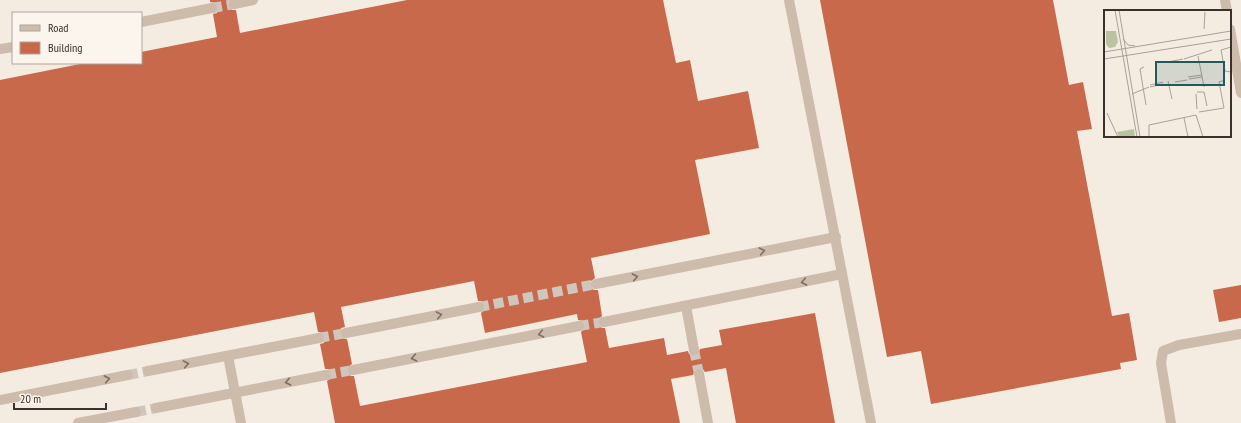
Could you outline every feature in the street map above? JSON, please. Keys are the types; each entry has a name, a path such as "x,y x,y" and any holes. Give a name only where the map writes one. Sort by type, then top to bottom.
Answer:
{"lane":[{"path":"234,4 253,0"},
{"path":"789,0 871,423"},
{"path":"1225,0 1227,10"},
{"path":"142,22 212,8"},
{"path":"1231,35 1241,93"},
{"path":"0,49 12,47"},
{"path":"596,284 836,237"},
{"path":"604,322 842,274"},
{"path":"686,306 694,350"},
{"path":"346,333 479,307"},
{"path":"353,370 580,326"},
{"path":"1171,423 1160,363 1163,351 1179,345 1241,334"},
{"path":"148,371 319,338"},
{"path":"228,356 241,423"},
{"path":"699,374 708,423"},
{"path":"0,400 128,375"},
{"path":"156,408 326,375"},
{"path":"78,423 136,412"}],"building":[{"path":"210,0 229,0 228,6 232,10 236,10 240,33 407,0 663,0 676,63 690,60 698,101 748,91 759,148 695,160 710,234 591,258 595,278 590,282 590,286 594,290 598,290 602,316 598,320 598,324 602,328 605,328 609,348 664,338 667,355 688,351 689,354 695,356 698,355 700,349 722,345 719,330 815,313 835,423 736,423 726,368 705,372 702,368 698,368 695,369 693,375 671,379 680,423 335,423 327,381 332,377 332,373 328,369 325,369 320,344 324,343 325,337 324,333 318,332 314,312 0,373 0,80 80,64 142,64 142,52 217,37 213,14 217,13 217,3 210,2","holes":["474,281 478,301 481,301 485,305 485,309 481,313 485,333 577,314 578,320 584,321 585,324 585,328 581,332 587,362 360,406 354,376 351,376 347,372 347,368 352,364 347,339 341,338 340,334 341,328 345,327 341,307"]},
{"path":"820,0 1053,0 1069,85 1083,82 1092,129 1077,131 1112,316 1129,313 1137,360 1120,363 1121,369 931,404 921,351 887,357"},
{"path":"1241,285 1241,318 1219,322 1213,290"}],"tunnel":[{"path":"212,8 234,4"},
{"path":"479,307 596,284"},
{"path":"579,326 604,322"},
{"path":"319,338 346,333"},
{"path":"694,350 699,374"},
{"path":"326,375 353,370"},
{"path":"128,375 148,371"},
{"path":"136,412 156,408"}]}
